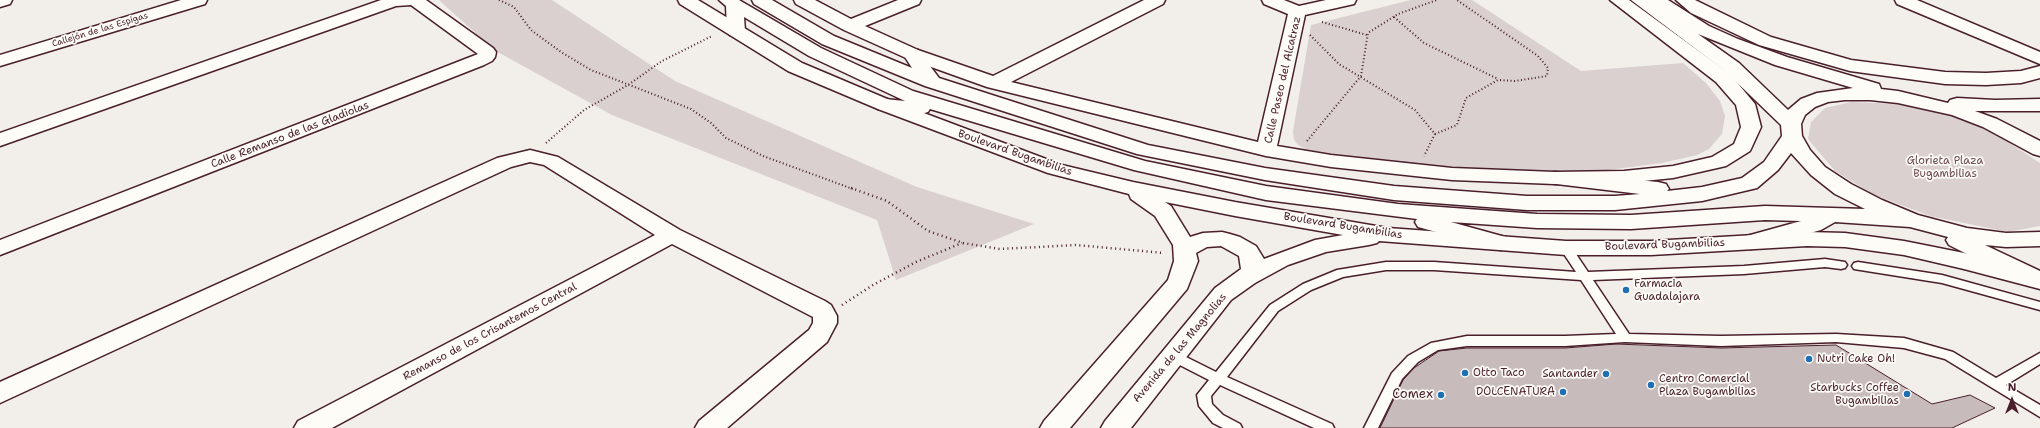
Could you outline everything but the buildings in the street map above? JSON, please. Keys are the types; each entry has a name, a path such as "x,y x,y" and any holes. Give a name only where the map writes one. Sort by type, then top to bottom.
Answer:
{"street":[{"path":"0,2 4,0"},
{"name":"Callejón de las Espigas","path":"0,61 199,0"},
{"name":"Boulevard Bugambilias","path":"686,0 795,67 885,105 1055,169 1133,189 1235,209 1388,235 1566,248 1651,248 1751,242 1844,240 1912,250 1964,261 2039,281"},
{"path":"760,0 828,40 932,82 1144,150 1265,174 1394,194 1527,203 1615,203 1702,194 1749,182 1771,166 1792,130 1796,112 1808,103 1824,97 1864,94 1898,97 1926,102 1995,106 2040,105"},
{"path":"802,0 850,26 912,54 994,83 1266,150 1331,162 1452,174 1555,178 1624,177 1673,172 1719,162 1743,146 1751,127 1745,104 1724,78 1618,0"},
{"path":"850,26 913,0"},
{"path":"994,83 1157,0"},
{"path":"1270,0 1297,12"},
{"name":"Calle Paseo del Alcatraz","path":"1266,150 1297,12 1348,0"},
{"path":"1638,0 1732,67 1792,130 1801,153 1818,171 1843,189 1874,206 1919,223 2039,281"},
{"path":"1657,0 1703,30 1732,43 1781,61 1898,97"},
{"path":"1684,0 1697,10 1765,41 1850,65 1945,78 1986,79 2036,77"},
{"path":"1903,0 2040,59"},
{"name":"Calle Remanso de las Gladiolas","path":"0,140 394,1 416,1 487,52 486,57 471,64 0,248"},
{"path":"730,2 733,29"},
{"name":"Boulevard Bugambilias","path":"730,2 815,52 906,95 1141,166 1266,193 1398,211 1537,221 1631,222 1765,213 1835,215 1919,223"},
{"path":"912,54 932,82"},
{"path":"1926,102 1990,123 2040,150"},
{"path":"885,105 954,110"},
{"path":"0,393 504,162 530,156 551,161 672,235 816,307 821,326 709,428"},
{"path":"1555,178 1702,194"},
{"path":"1054,428 1179,283 1186,261 1184,245 1163,211 1133,189"},
{"path":"1369,207 1502,243"},
{"path":"1751,242 1813,225 1835,215"},
{"path":"1919,223 1968,235 2006,240 2040,238"},
{"name":"Remanso de los Crisantemos Central","path":"308,428 672,235"},
{"name":"Avenida de las Magnolias","path":"1115,428 1223,294 1247,277 1280,260 1323,245 1388,235"},
{"path":"1185,253 1189,247 1203,240 1212,239 1232,242 1248,251 1252,258 1252,271 1247,277"},
{"path":"2006,240 2040,254"}],"lane":[{"path":"1566,248 1625,338"},
{"path":"1235,428 1218,419 1206,406 1204,395 1274,308 1307,287 1341,273 1386,266 1434,266 1583,276 1744,270 1825,263 1841,264"},
{"path":"1858,266 1942,279 2040,306"},
{"path":"1371,428 1396,376 1413,359 1435,346 1467,340 1565,341 1625,338 1721,341 1829,338 1904,343 1924,347 1949,355 2040,412"},
{"path":"1173,356 1218,379 1327,428"},
{"path":"1997,384 2040,358"}],"path":[{"path":"499,0 514,7 531,30 561,52 591,70 691,109 712,123 726,138 763,156 887,201 928,231 962,243 1000,249 1076,245 1155,253 1185,253"},
{"path":"1295,155 1361,76 1368,33 1394,17 1437,0"},
{"path":"1394,17 1424,43 1498,80 1515,81 1546,76 1548,68 1538,56 1457,0"},
{"path":"1297,12 1333,26 1367,35"},
{"path":"1297,12 1311,36 1339,64 1415,110 1435,134"},
{"path":"530,156 584,110 628,84 662,61 733,29"},
{"path":"1417,171 1435,134 1457,125 1466,98 1498,80"},
{"path":"821,326 873,285 910,265 962,243"}],"green space":[{"path":"439,0 552,0 675,81 917,187 1034,224 896,280 877,220 612,115 494,50"},
{"path":"1411,0 1472,0 1581,71 1683,63 1706,83 1720,101 1725,116 1722,134 1709,149 1697,155 1662,163 1608,170 1531,172 1473,170 1363,159 1307,150 1298,145 1294,140 1293,131 1311,25"},
{"name":"Glorieta Plaza Bugambilias","path":"1851,102 1901,104 1963,119 2002,138 2040,163 2040,226 2008,232 1930,216 1872,194 1835,171 1808,139 1811,122 1825,108"}],"place":[{"name":"Farmacia Guadalajara","path":"1626,290"},
{"name":"Nutri Cake Oh!","path":"1809,359"},
{"name":"Otto Taco","path":"1465,373"},
{"name":"Santander","path":"1606,374"},
{"name":"Centro Comercial Plaza Bugambilias","path":"1651,385"},
{"name":"DOLCENATURA","path":"1563,392"},
{"name":"Starbucks Coffee Bugambilias","path":"1907,394"},
{"name":"Comex","path":"1441,395"}]}
